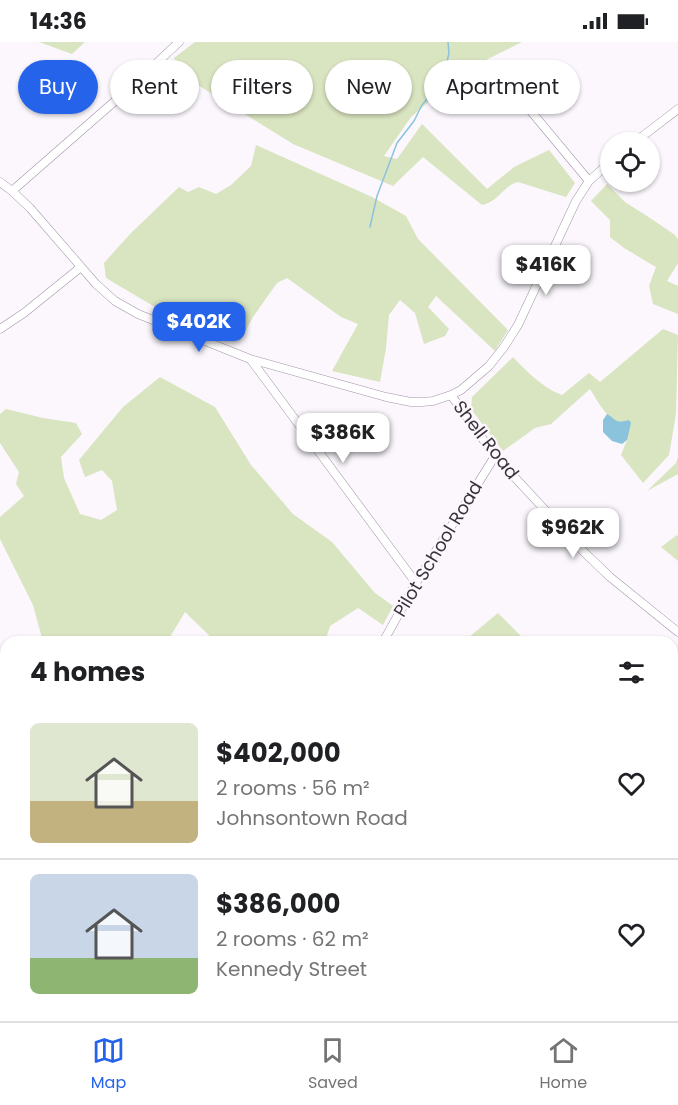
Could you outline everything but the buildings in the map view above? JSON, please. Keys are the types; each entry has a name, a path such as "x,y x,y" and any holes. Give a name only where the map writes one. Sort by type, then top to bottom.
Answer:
{"street":[{"path":"12,191 179,42"},
{"path":"648,132 678,109"},
{"path":"534,114 590,181"},
{"path":"0,182 30,208 106,293 127,308 250,360 365,392 411,402 433,401 451,395 461,390 489,366 518,325 576,201 600,172"},
{"path":"0,329 24,313 81,267"},
{"path":"250,360 416,583"},
{"name":"Shell Road","path":"451,395 495,456 584,552 610,577 678,632"},
{"name":"Pilot School Road","path":"386,636 416,583 495,456"}],"green space":[{"path":"39,42 85,42 72,54"},
{"path":"195,42 522,42 486,60 424,60 424,106 411,117 384,156 397,159 422,124 487,189 514,167 549,150 575,183 566,197 518,182 482,205 423,157 393,186 293,144 245,114 313,114 313,60 211,60 211,93 199,86 199,60 175,60 174,58"},
{"path":"256,145 372,197 406,216 418,239 508,330 495,351 436,296 428,307 449,329 445,336 424,344 415,313 400,300 389,315 380,382 332,371 358,324 341,317 287,278 277,283 253,317 240,341 155,307 106,278 104,263 130,234 179,187 188,192 199,187 216,194 231,185 251,166"},
{"path":"600,191 615,192 625,202 675,235 678,239 678,263 667,281 678,286 678,314 653,304 649,286 656,267 610,237 610,220 591,201"},
{"path":"663,329 678,335 676,414 669,455 643,483 621,455 627,440 621,423 607,414 590,389 551,424 535,428 503,451 471,409 472,397 513,357 542,384 562,395 589,373 600,382"},
{"path":"160,377 215,407 251,465 293,514 332,542 375,593 393,606 383,625 358,608 330,626 327,636 210,636 185,612 171,636 41,636 33,605 0,539 0,517 24,496 16,484 19,472 0,443 0,414 6,409 76,423 82,434 61,457 64,478 80,514 101,520 117,510 112,481 102,470 85,477 79,460 123,407"},
{"path":"678,457 678,474 647,491 676,463"},
{"path":"678,536 678,561 661,547"},
{"path":"498,613 521,636 470,636"}],"water":[{"path":"607,414 617,421 629,420 631,423 627,440 622,444 612,441 603,432 603,420"}],"waterway":[{"path":"370,227 377,196 397,143 433,92 446,66 449,53 448,42"}]}
